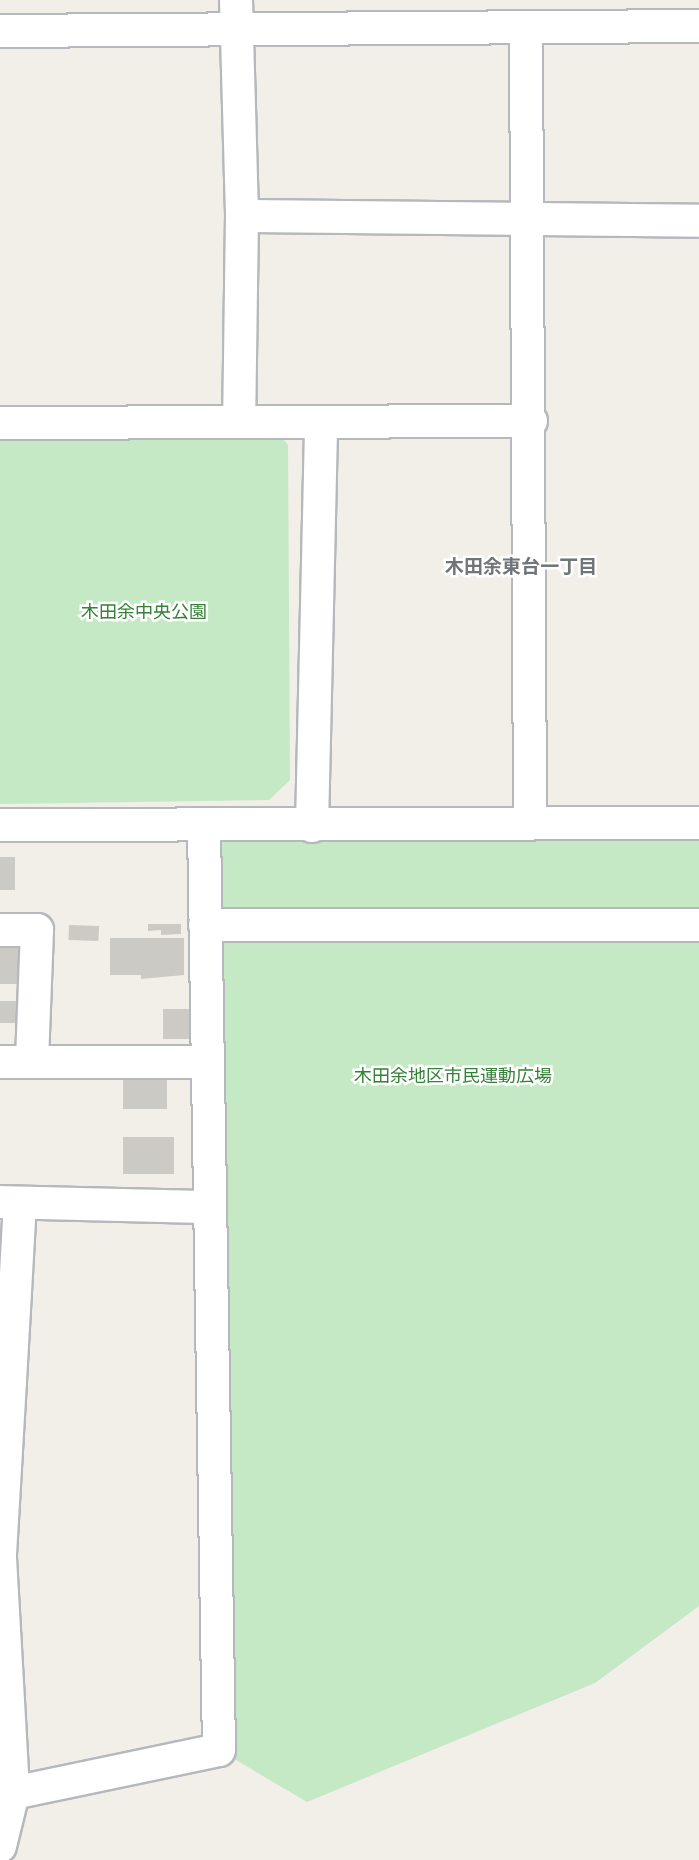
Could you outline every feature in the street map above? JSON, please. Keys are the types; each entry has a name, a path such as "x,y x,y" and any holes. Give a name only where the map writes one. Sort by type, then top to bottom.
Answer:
{"street":[{"path":"236,15 242,216 239,421"},
{"path":"0,31 236,15 526,29 699,26"},
{"path":"526,29 531,421 530,823"},
{"path":"242,216 699,221"},
{"path":"0,423 531,421"},
{"path":"312,826 321,423"},
{"path":"0,825 699,823"},
{"path":"7,1791 219,1750 208,1207 204,825"},
{"path":"205,925 699,925"},
{"path":"0,930 37,930 32,1062"},
{"path":"0,1062 206,1062"},
{"path":"0,1846 7,1791 0,1558 10,1203 208,1207"}],"green space":[{"name":"木田余中央公園","path":"278,433 288,445 290,780 269,800 0,804 0,435"},
{"name":"木田余地区市民運動広場","path":"699,823 699,1606 595,1683 307,1802 219,1750 204,825"}],"building":[{"path":"0,857 15,857 15,890 0,890"},
{"path":"148,924 181,924 181,934 161,935 161,930 148,931"},
{"path":"69,925 99,926 98,941 68,940"},
{"path":"110,938 184,938 184,975 141,979 141,975 110,975"},
{"path":"0,947 22,947 22,984 0,984"},
{"path":"0,1001 18,1001 18,1023 0,1023"},
{"path":"163,1009 190,1009 190,1039 163,1039"},
{"path":"123,1077 167,1077 167,1109 123,1109"},
{"path":"123,1137 174,1137 174,1174 123,1174"}],"district":[{"name":"木田余東台一丁目","path":"521,567"}]}
